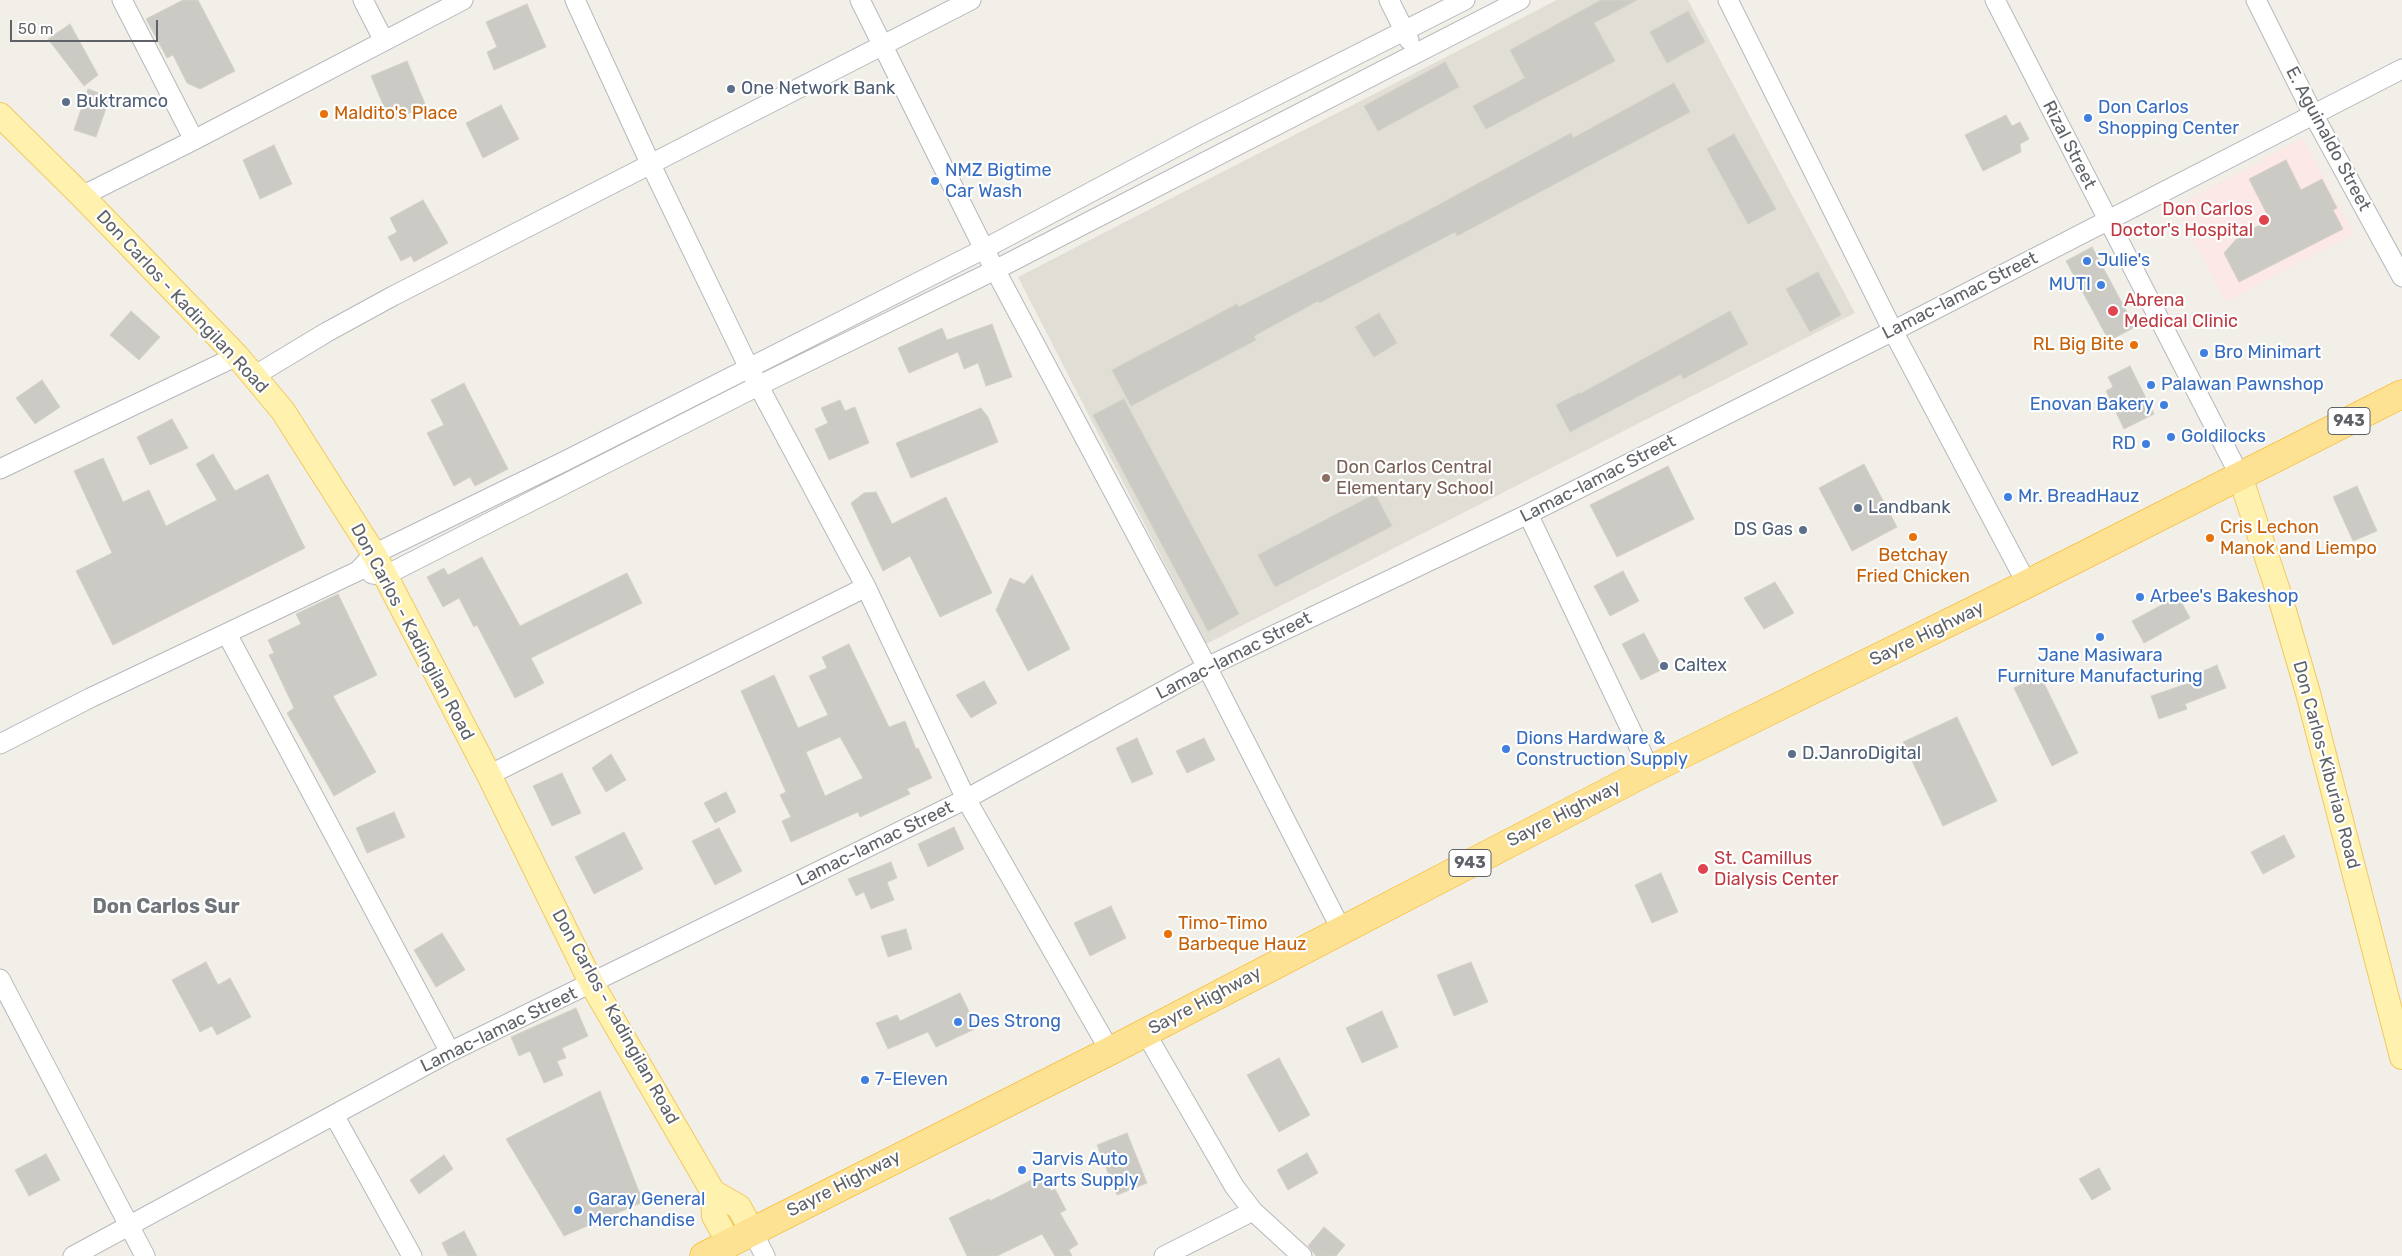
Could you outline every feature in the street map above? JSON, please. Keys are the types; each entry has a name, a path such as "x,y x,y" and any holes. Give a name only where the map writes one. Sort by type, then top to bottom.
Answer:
{"highway":[{"name":"Sayre Highway","path":"704,1256 739,1243 1650,770 2027,584 2402,394"}],"main road":[{"name":"Don Carlos - Kadingilan Road","path":"0,115 82,196 237,356 283,411 374,554 489,775 592,984 713,1192 714,1216 739,1243"},
{"name":"Don Carlos-Kiburiao Road","path":"2240,476 2280,597 2308,693 2402,1057"}],"street":[{"path":"122,0 194,140"},
{"path":"363,0 384,41"},
{"path":"82,196 463,0"},
{"path":"575,0 651,165 749,368 866,587 966,799 1110,1051"},
{"path":"860,0 984,249 1207,667 1341,929"},
{"path":"254,376 327,332 393,296 971,0"},
{"path":"1389,0 1416,55"},
{"path":"0,744 90,698 358,572 374,554 565,461 984,249 1202,133 1465,0"},
{"path":"358,572 384,576 758,386 995,270 1520,0"},
{"path":"1728,0 1893,331 2027,584"},
{"name":"Rizal Street","path":"1995,0 2240,476"},
{"name":"E. Aguinaldo Street","path":"2256,0 2313,114 2402,277"},
{"name":"Lamac-lamac Street","path":"73,1256 450,1052 966,799 1207,667 1528,514 1893,331 2108,219 2402,70"},
{"path":"0,469 237,356"},
{"path":"1528,514 1650,770"},
{"path":"489,775 866,587"},
{"path":"227,634 450,1052"},
{"path":"0,979 145,1256"},
{"path":"1145,1032 1234,1186 1253,1211 1302,1256"},
{"path":"334,1116 412,1256"},
{"path":"1164,1256 1253,1211"},
{"path":"739,1243 765,1256"}],"shaded area":[{"name":"Don Carlos Central Elementary School","path":"1557,0 1688,0 1855,313 1206,644 1018,277"},
{"name":"Don Carlos Doctor's Hospital","path":"2303,138 2354,234 2226,302 2175,207"}],"building":[{"path":"183,0 198,0 235,71 200,89 187,83 173,55 167,58 146,19"},
{"path":"1601,0 1637,0 1594,23 1615,61 1486,129 1473,106 1525,78 1510,50"},
{"path":"527,4 546,47 494,70 487,52 497,47 486,22"},
{"path":"1688,11 1705,42 1667,63 1650,32"},
{"path":"70,24 98,75 84,86 48,39"},
{"path":"407,61 426,106 390,121 371,76"},
{"path":"1445,62 1459,87 1378,131 1364,106"},
{"path":"1674,83 1690,112 1457,236 1455,232 1319,303 1318,301 1254,336 1256,340 1131,406 1112,370 1237,304 1239,307 1418,216 1571,133 1573,138"},
{"path":"88,89 110,97 96,137 74,130"},
{"path":"501,105 519,139 483,158 466,123"},
{"path":"2006,115 2012,126 2020,122 2029,139 2020,144 2021,152 1983,171 1965,135"},
{"path":"1734,134 1776,209 1748,224 1707,149"},
{"path":"274,145 292,184 260,199 243,160"},
{"path":"2286,160 2301,190 2322,179 2337,208 2333,210 2343,229 2239,282 2224,253 2240,235 2270,220 2249,179"},
{"path":"423,200 448,243 414,262 411,256 401,261 388,237 397,232 390,218"},
{"path":"2092,247 2135,327 2109,341 2066,261"},
{"path":"1818,272 1841,315 1810,332 1786,289"},
{"path":"131,311 160,337 139,360 110,335"},
{"path":"1730,311 1748,344 1683,379 1681,374 1570,432 1556,405 1580,394"},
{"path":"1379,313 1397,343 1374,357 1355,327"},
{"path":"992,324 1012,377 986,386 978,363 964,369 958,352 909,373 898,348 942,328 947,340"},
{"path":"2130,366 2154,414 2124,429 2106,391 2113,387 2108,377"},
{"path":"42,380 60,407 35,424 16,398"},
{"path":"464,383 508,469 475,486 470,477 454,486 427,433 444,425 431,400"},
{"path":"1124,399 1239,614 1208,631 1093,415"},
{"path":"840,400 845,411 855,407 869,443 829,460 815,429 828,423 821,408"},
{"path":"981,408 988,417 998,442 911,478 896,443"},
{"path":"172,419 188,448 150,465 137,437"},
{"path":"213,454 235,491 268,474 305,548 113,645 76,571 112,553 74,471 103,458 123,502 149,490 166,526 217,500 196,464"},
{"name":"Landbank","path":"1864,464 1897,527 1852,551 1819,488"},
{"path":"1668,466 1694,519 1617,557 1590,505"},
{"path":"2357,486 2377,531 2353,541 2333,497"},
{"path":"876,492 892,524 946,497 992,593 940,617 910,556 883,571 851,503 864,493"},
{"path":"1375,494 1392,526 1275,587 1258,555"},
{"path":"482,557 520,626 627,573 642,603 531,658 544,683 515,698 477,625 474,627 459,598 443,607 427,577 444,568 448,575"},
{"path":"1623,571 1639,601 1610,616 1594,586"},
{"path":"1032,575 1070,649 1028,671 996,610 1010,578 1024,584"},
{"path":"1775,582 1794,613 1764,629 1744,598"},
{"path":"338,594 377,675 333,696 376,772 334,796 287,713 294,708 269,655 274,653 268,640 301,624 296,614"},
{"path":"2178,596 2190,618 2144,643 2132,621"},
{"path":"1644,633 1663,669 1641,680 1622,644"},
{"path":"849,644 889,727 905,721 916,749 918,748 932,778 907,789 910,794 860,817 858,812 791,842 782,821 791,817 780,795 786,792 741,691 774,675 798,728 828,715 809,676 827,668 822,657","holes":["840,737 863,778 825,796 806,752"]},
{"path":"2217,665 2226,688 2185,704 2187,709 2159,719 2151,696 2189,683 2187,678"},
{"path":"2040,675 2078,753 2052,766 2014,688"},
{"path":"984,681 997,703 971,718 956,695"},
{"path":"1957,717 1997,801 1943,826 1903,742"},
{"path":"1137,738 1153,774 1132,783 1116,748"},
{"path":"1204,738 1215,760 1187,773 1176,751"},
{"path":"611,754 626,780 606,792 592,768"},
{"path":"562,773 581,813 552,826 533,786"},
{"path":"726,792 736,812 715,823 704,803"},
{"path":"394,812 405,837 367,853 356,828"},
{"path":"954,827 964,849 928,867 918,844"},
{"path":"719,828 742,871 715,885 692,841"},
{"path":"624,832 643,869 594,894 575,857"},
{"path":"2284,835 2295,857 2263,874 2251,852"},
{"path":"891,862 897,878 887,882 894,900 871,909 864,892 856,896 848,879"},
{"path":"1661,873 1678,912 1652,923 1635,885"},
{"path":"1111,906 1126,938 1090,956 1074,923"},
{"path":"906,929 912,949 888,957 881,936"},
{"path":"442,933 465,970 436,987 414,950"},
{"path":"206,962 218,985 230,978 251,1017 217,1035 212,1026 200,1032 172,980"},
{"path":"1471,962 1488,1002 1454,1016 1437,975"},
{"path":"960,993 977,1028 936,1047 928,1032 888,1049 876,1023 897,1015 900,1021"},
{"path":"576,1008 588,1036 562,1048 566,1058 557,1061 563,1075 544,1083 530,1051 519,1056 511,1037"},
{"path":"1382,1011 1398,1047 1362,1063 1346,1028"},
{"path":"1279,1058 1310,1115 1279,1132 1247,1075"},
{"path":"600,1091 643,1202 564,1236 506,1139"},
{"path":"1127,1133 1147,1183 1117,1195 1097,1145"},
{"path":"1307,1153 1318,1173 1288,1190 1277,1170"},
{"path":"46,1154 60,1180 29,1196 15,1170"},
{"path":"444,1155 453,1169 419,1194 410,1180"},
{"path":"2099,1168 2111,1189 2092,1200 2079,1179"},
{"path":"1043,1174 1051,1191 1055,1189 1066,1210 1060,1213 1078,1244 1069,1250 1072,1256 1055,1256 1042,1234 997,1256 967,1256 949,1218 989,1199 990,1201"},
{"path":"1324,1227 1345,1245 1336,1256 1316,1256 1308,1246"},
{"path":"464,1231 477,1256 448,1256 442,1243"}],"place":[{"name":"One Network Bank","path":"731,89"},
{"name":"Buktramco","path":"66,102"},
{"name":"Maldito's Place","path":"324,114"},
{"name":"Don Carlos Shopping Center","path":"2088,118"},
{"name":"NMZ Bigtime Car Wash","path":"935,181"},
{"name":"Don Carlos Doctor's Hospital","path":"2264,220"},
{"name":"Julie's","path":"2087,261"},
{"name":"MUTI","path":"2101,285"},
{"name":"Abrena Medical Clinic","path":"2113,311"},
{"name":"RL Big Bite","path":"2134,345"},
{"name":"Bro Minimart","path":"2204,353"},
{"name":"Palawan Pawnshop","path":"2151,385"},
{"name":"Enovan Bakery","path":"2164,405"},
{"name":"Goldilocks","path":"2171,437"},
{"name":"RD","path":"2146,444"},
{"name":"Don Carlos Central Elementary School","path":"1326,478"},
{"name":"Mr. BreadHauz","path":"2008,497"},
{"name":"Landbank","path":"1858,508"},
{"name":"DS Gas","path":"1803,530"},
{"name":"Betchay Fried Chicken","path":"1913,537"},
{"name":"Cris Lechon Manok and Liempo","path":"2210,538"},
{"name":"Arbee's Bakeshop","path":"2140,597"},
{"name":"Jane Masiwara Furniture Manufacturing","path":"2100,637"},
{"name":"Caltex","path":"1664,666"},
{"name":"Dions Hardware & Construction Supply","path":"1506,749"},
{"name":"D.JanroDigital","path":"1792,754"},
{"name":"St. Camillus Dialysis Center","path":"1703,869"},
{"name":"Timo-Timo Barbeque Hauz","path":"1168,934"},
{"name":"Des Strong","path":"958,1022"},
{"name":"7-Eleven","path":"865,1080"},
{"name":"Jarvis Auto Parts Supply","path":"1022,1170"},
{"name":"Garay General Merchandise","path":"578,1210"}],"district":[{"name":"Don Carlos Sur","path":"166,907"}]}
